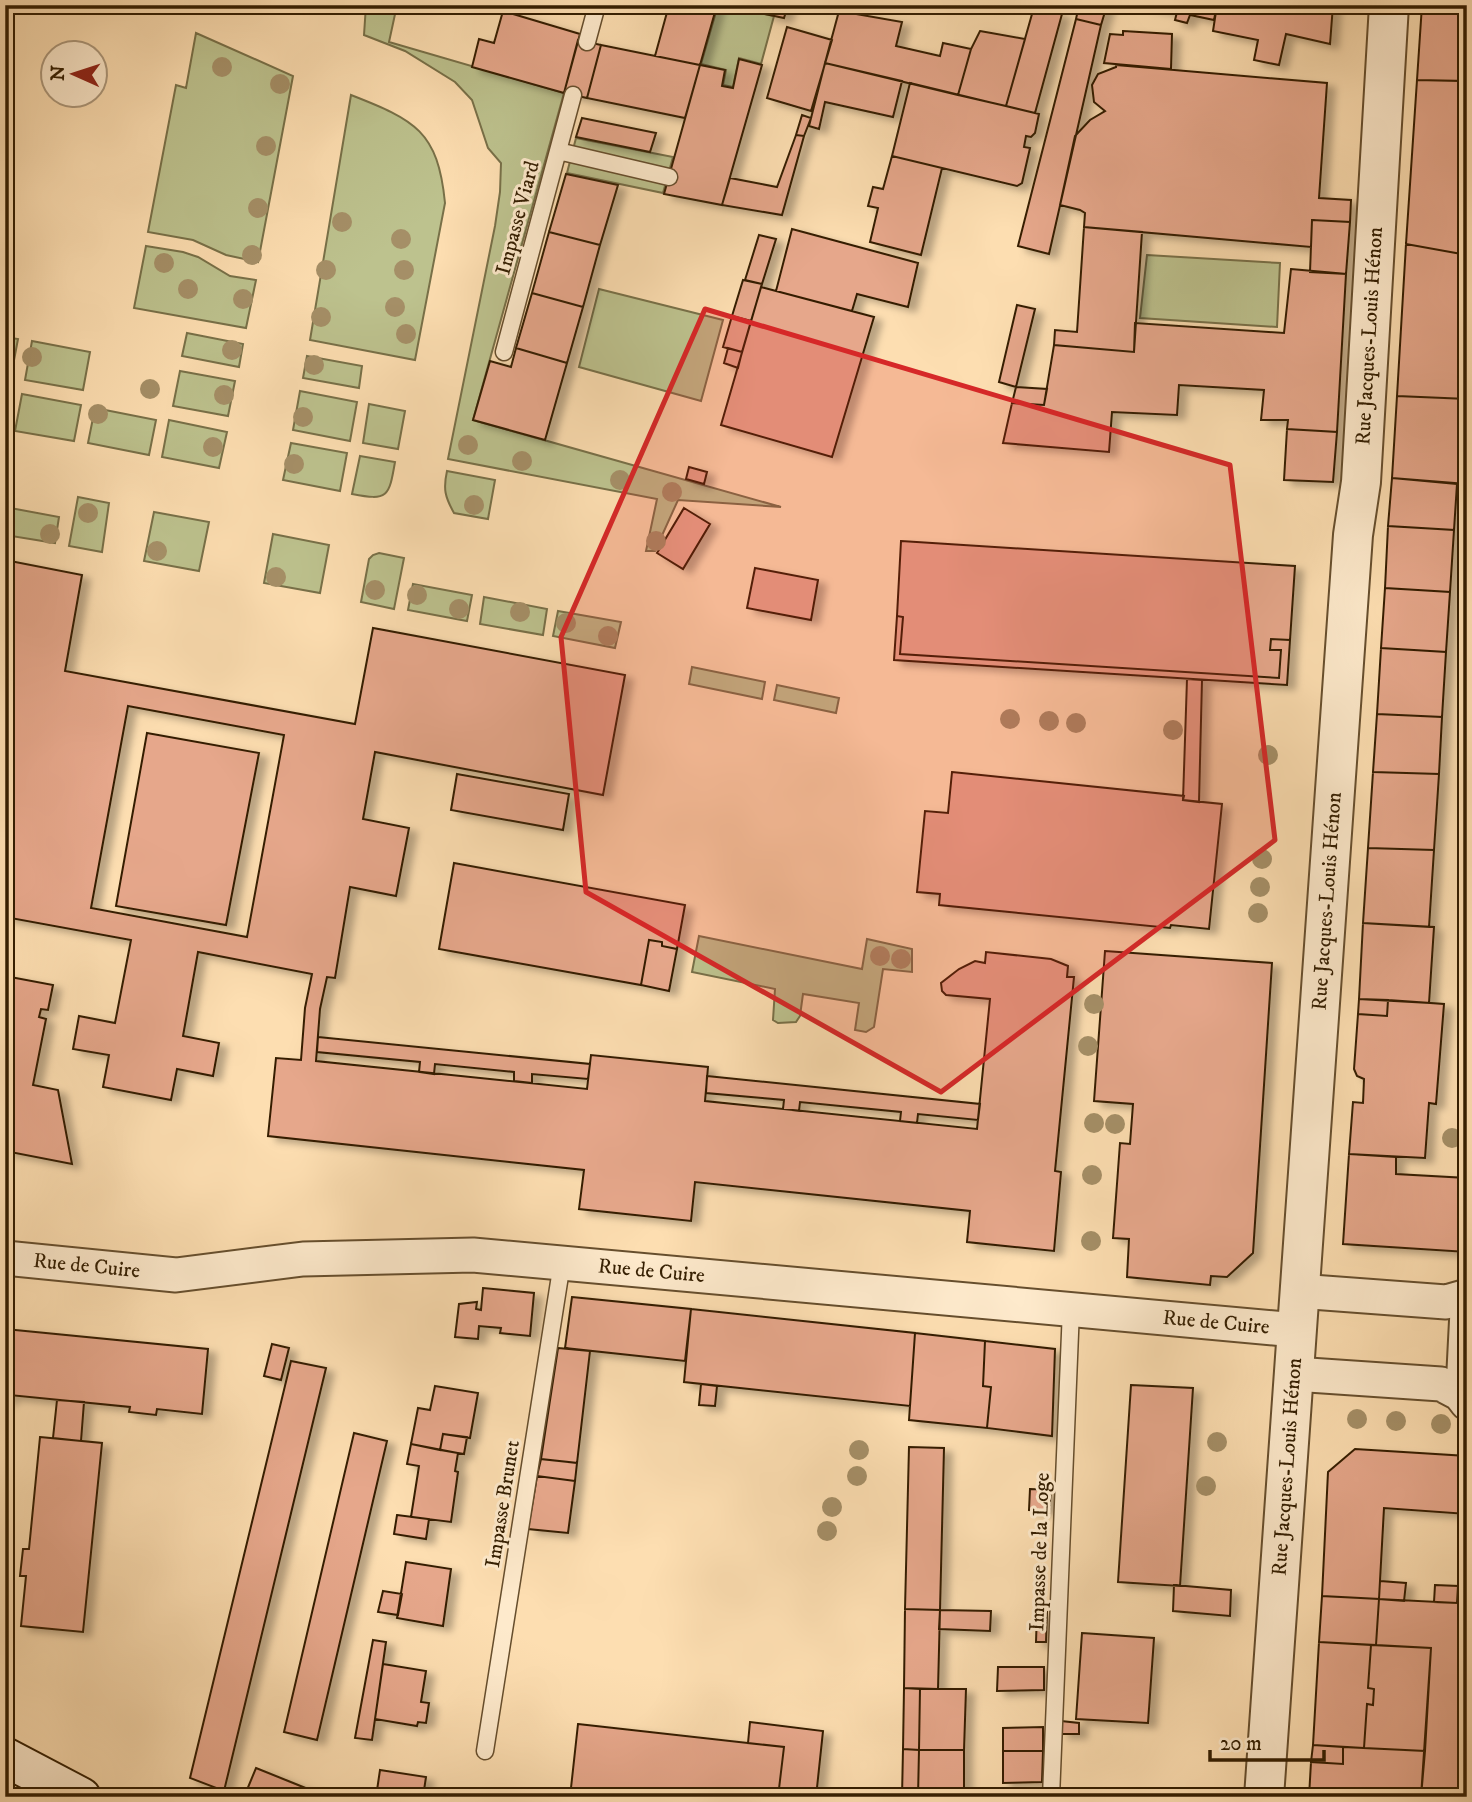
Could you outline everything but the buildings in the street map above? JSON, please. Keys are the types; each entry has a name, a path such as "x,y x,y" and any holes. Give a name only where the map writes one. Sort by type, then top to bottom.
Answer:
{"street":[{"name":"Rue Jacques-Louis Hénon","path":"1264,1797 1353,535 1361,482 1389,5"},
{"name":"Rue de Cuire","path":"5,1258 176,1275 303,1259 473,1255 1296,1330"},
{"path":"1298,1292 1466,1303 1464,1399"},
{"path":"1294,1374 1441,1384 1464,1399"},
{"path":"5,1757 81,1797"}],"lane":[{"path":"587,42 597,5"},
{"name":"Impasse Viard","path":"504,352 573,95"},
{"path":"558,151 669,177"},
{"name":"Impasse Brunet","path":"485,1751 562,1263"},
{"name":"Impasse de la Loge","path":"1051,1797 1071,1309"}],"highlighted area":[{"path":"705,309 1230,465 1275,840 941,1092 586,892 561,637"}],"green space":[{"path":"366,5 397,5 389,42 564,93 473,420 781,507 678,500 655,551 646,551 657,499 448,459 495,226 501,163 488,148 472,100 455,82 405,51 364,35"},
{"path":"718,5 767,5 764,14 774,16 761,64 739,58 733,87 723,85 726,70 701,64"},
{"path":"196,33 293,76 258,262 226,255 193,240 148,232 176,85 186,88"},
{"path":"351,95 392,112 419,131 429,144 442,179 445,203 415,360 310,340"},
{"path":"576,138 673,157 663,193 567,173"},
{"path":"146,246 183,252 198,257 230,276 256,280 246,328 134,308"},
{"path":"1147,255 1280,263 1277,327 1140,318"},
{"path":"599,289 723,320 701,401 579,367"},
{"path":"187,333 243,344 239,367 182,356"},
{"path":"5,337 18,339 11,376 5,375"},
{"path":"32,341 90,352 83,390 25,380"},
{"path":"307,356 362,366 359,388 303,378"},
{"path":"180,371 235,381 228,416 173,406"},
{"path":"300,391 357,402 350,441 293,430"},
{"path":"22,394 81,405 74,441 15,431"},
{"path":"369,404 405,411 398,449 363,443"},
{"path":"95,408 156,420 149,455 88,443"},
{"path":"169,420 227,432 219,468 162,457"},
{"path":"291,443 347,453 340,491 283,480"},
{"path":"360,456 395,462 391,483 385,494 373,497 352,494"},
{"path":"447,471 495,480 488,519 454,513 446,493"},
{"path":"78,497 109,503 102,552 69,546"},
{"path":"5,507 59,517 55,543 5,535"},
{"path":"154,512 209,522 199,571 144,561"},
{"path":"273,534 329,545 320,593 264,583"},
{"path":"379,553 404,558 394,609 361,602 369,559"},
{"path":"413,584 472,595 467,621 408,610"},
{"path":"484,597 547,609 543,635 480,624"},
{"path":"558,611 621,622 615,648 553,636"},
{"path":"692,667 765,682 762,699 689,684"},
{"path":"777,685 839,698 836,713 774,700"},
{"path":"699,936 862,969 867,939 912,949 912,972 883,969 874,1027 866,1032 855,1030 859,1003 803,994 800,1016 796,1022 778,1023 773,1020 775,989 692,972"}]}
